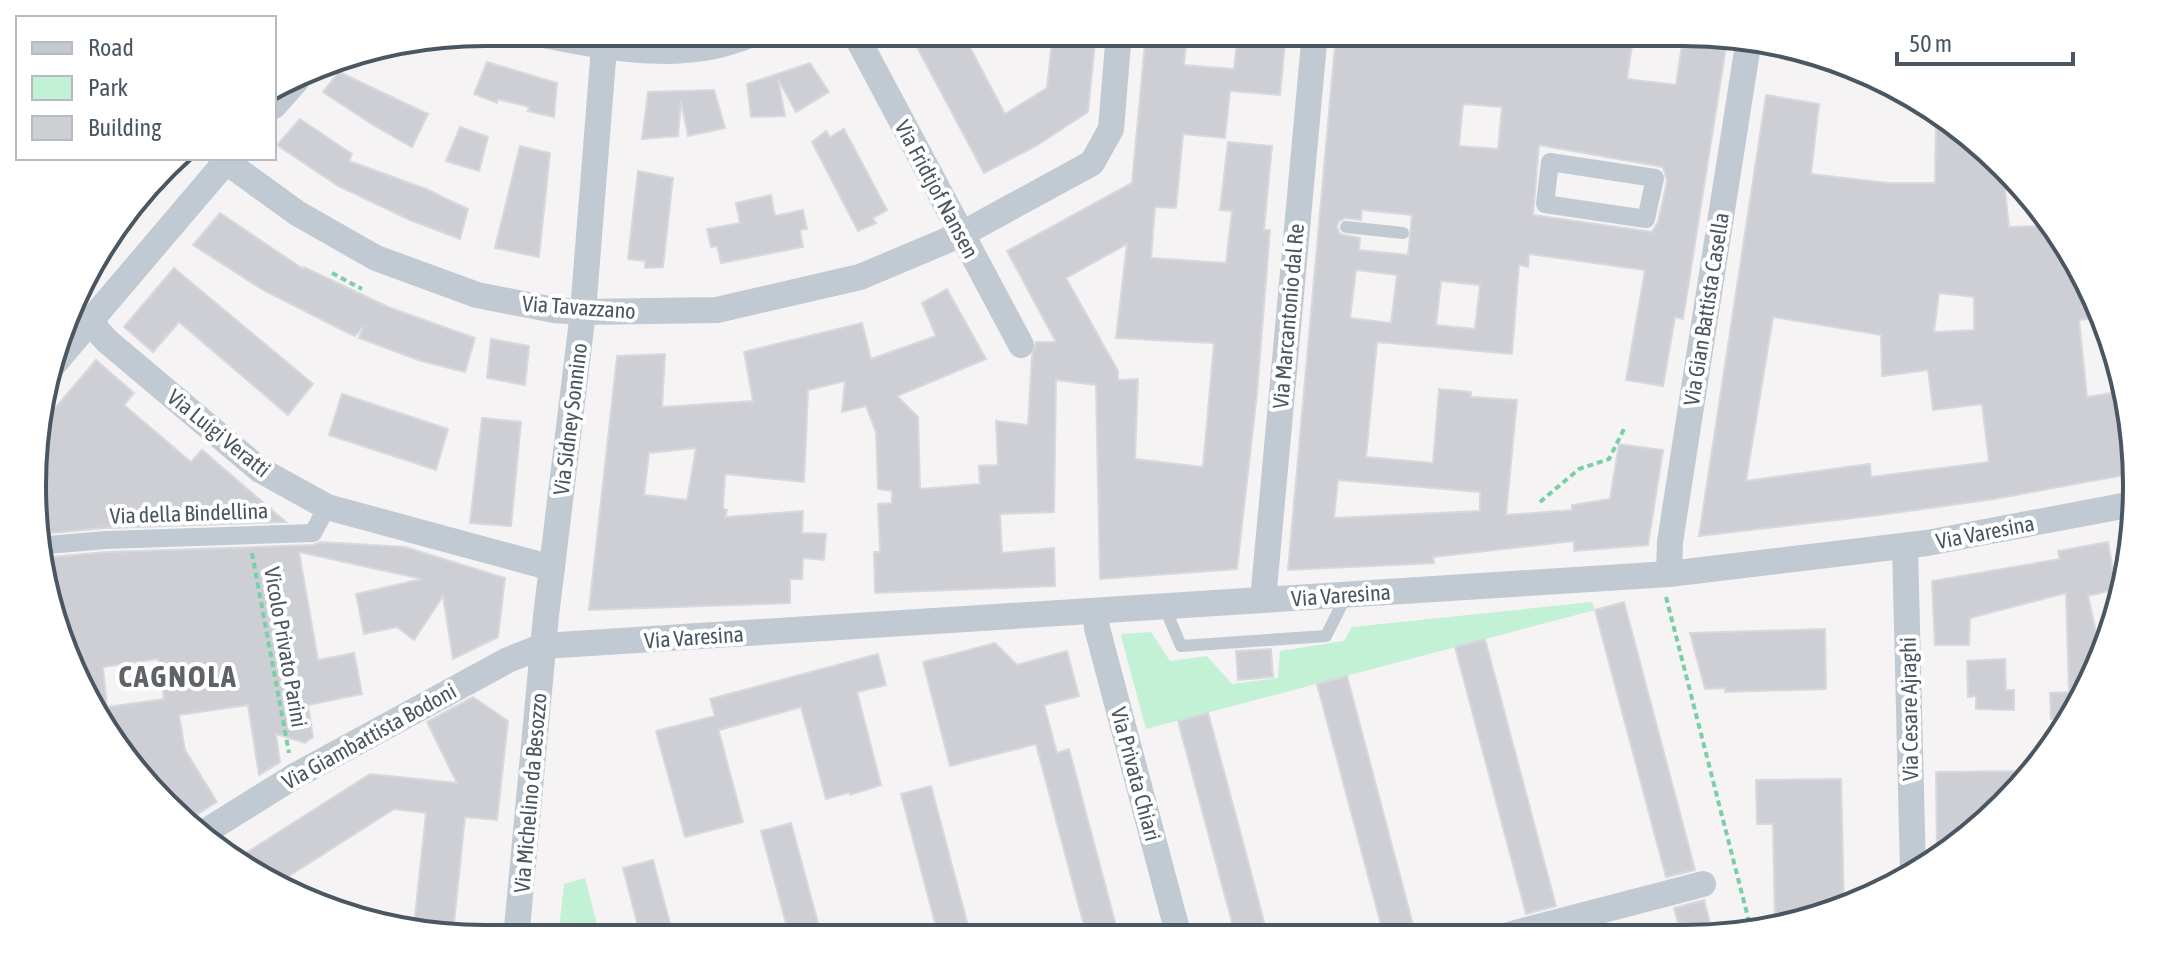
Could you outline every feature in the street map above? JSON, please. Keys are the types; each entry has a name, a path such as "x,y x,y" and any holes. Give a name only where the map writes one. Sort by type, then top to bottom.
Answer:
{"street":[{"path":"599,46 646,50 713,46"},
{"name":"Via Fridtjof Nansen","path":"861,46 1021,345"},
{"name":"Via Tavazzano","path":"227,160 297,213 376,258 477,295 554,310 583,312 717,310 860,277 962,234 1092,163 1111,129 1118,46"},
{"name":"Via Marcantonio dal Re","path":"1263,600 1302,223 1314,46"},
{"name":"Via Sidney Sonnino","path":"543,646 583,312 604,47"},
{"name":"Via Gian Battista Casella","path":"1667,584 1683,453 1747,51"},
{"path":"68,346 225,160"},
{"path":"1550,162 1655,178 1646,219 1545,204 1550,162"},
{"name":"Via Luigi Veratti","path":"89,321 107,341 260,470 327,507 552,568"},
{"name":"Via Varesina","path":"543,646 1097,620 1164,606 1347,595 1667,584 1905,546 2122,506"},
{"name":"Via della Bindellina","path":"50,545 313,533 327,507"},
{"name":"Via Cesare Ajraghi","path":"1905,546 1913,860"},
{"name":"Via Privata Chiari","path":"1097,620 1176,925"},
{"name":"Via Giambattista Bodoni","path":"211,828 260,796 387,726 508,660 543,646"},
{"name":"Via Michelino da Besozzo","path":"517,925 543,646"},
{"path":"1546,925 1703,884"}],"lane":[{"path":"1346,227 1403,233"},
{"path":"1164,606 1181,646 1326,636 1347,595"}],"path":[{"path":"332,273 362,289"},
{"path":"1540,502 1579,469 1609,459 1624,429"},
{"name":"Vicolo Privato Parini","path":"249,535 290,759"},
{"path":"1667,584 1749,920"}],"green space":[{"path":"1592,602 1595,610 1146,729 1121,636 1151,632 1170,661 1207,656 1232,684 1278,678 1280,651 1344,641 1352,627"},
{"path":"585,878 597,925 560,925 564,884"}],"building":[{"path":"916,46 969,46 1005,114 1047,88 1052,46 1095,46 1088,112 1036,146 984,173"},
{"path":"1145,46 1186,46 1184,65 1234,69 1236,46 1285,46 1280,95 1230,91 1225,138 1183,134 1176,208 1155,207 1151,258 1226,263 1232,211 1220,210 1228,142 1272,146 1264,230 1270,230 1257,393 1237,569 1100,579 1096,385 1056,380 1054,512 1000,514 1002,553 1054,548 1055,586 875,593 874,552 880,552 878,504 892,503 892,491 878,489 876,432 866,406 842,412 845,381 808,390 804,482 725,474 725,517 803,511 802,533 826,534 824,560 803,558 802,579 790,579 790,603 589,610 617,356 665,354 662,407 753,401 744,352 862,323 871,359 936,336 922,303 947,289 986,359 897,396 918,417 920,489 980,484 979,466 998,465 996,421 1028,425 1032,356 1036,342 1056,342 1007,251 1132,183","holes":["1127,244 1116,338 1214,343 1203,467 1135,459 1138,379 1118,380 1118,371 1066,278","696,448 687,500 644,495 649,453"]},
{"path":"1335,46 1632,46 1627,79 1676,85 1682,46 1726,48 1683,319 1675,317 1663,386 1626,380 1645,270 1529,254 1528,267 1519,265 1512,354 1377,342 1366,457 1433,463 1439,389 1471,392 1471,397 1517,400 1506,515 1572,510 1572,505 1610,499 1619,444 1663,450 1648,545 1574,551 1574,541 1433,557 1434,563 1288,570","holes":["1463,104 1502,107 1498,149 1459,146","1539,145 1663,167 1667,181 1658,222 1652,232 1533,215","1362,210 1412,215 1408,255 1359,250 1360,238 1340,234 1337,227 1339,221 1346,218 1361,220","1356,270 1397,275 1391,323 1350,318","1441,281 1480,285 1475,329 1436,325","1338,480 1480,492 1480,511 1334,518"]},
{"path":"487,62 557,83 554,117 528,111 529,107 498,99 497,103 474,94"},
{"path":"810,63 829,92 796,112 778,79 785,116 751,117 747,84"},
{"path":"339,72 428,114 412,147 323,92"},
{"path":"714,90 725,128 688,136 681,101 678,136 642,139 648,92"},
{"path":"1766,95 1819,104 1811,174 1888,183 1935,183 1936,126 1973,155 2005,186 2009,227 2038,226 2078,291 2091,319 2079,320 2087,397 2113,393 2123,475 1994,499 1699,536","holes":["1939,293 1974,297 1974,330 1934,332","1773,317 1881,335 1882,376 1928,370 1933,410 1982,404 1989,462 1871,477 1870,464 1746,481"]},
{"path":"300,119 352,154 349,161 426,189 468,209 460,239 410,220 338,186 277,145"},
{"path":"460,127 488,137 479,171 446,161"},
{"path":"844,129 887,210 873,218 876,223 858,231 812,142 826,131 830,137"},
{"path":"520,146 550,153 539,257 495,248"},
{"path":"638,171 673,178 663,267 645,268 645,261 628,259"},
{"path":"771,195 775,216 803,210 807,229 800,230 803,247 721,263 717,246 711,247 707,229 740,223 736,203"},
{"path":"220,213 303,269 388,307 475,338 465,372 421,361 359,338 363,327 355,336 348,333 263,290 193,245"},
{"path":"174,268 313,384 288,415 179,322 153,352 124,327"},
{"path":"491,339 529,346 525,385 487,378"},
{"path":"96,360 134,393 124,405 191,462 202,450 286,522 106,528 52,533 49,530 46,486 52,411"},
{"path":"342,394 448,429 436,470 329,435"},
{"path":"482,418 521,422 511,526 470,523"},
{"path":"321,542 405,547 505,578 498,637 453,659 443,596 414,640 397,627 364,634 356,594 422,579 299,552 318,660 354,653 362,694 308,705 313,737 305,743 276,734 280,762 259,775 248,705 179,715 185,750 217,802 195,815 155,775 120,730 91,680 69,627 52,557 107,552 313,545","holes":["158,659 164,699 107,707 103,667"]},
{"path":"2108,542 2114,576 2110,590 2088,596 2097,636 2078,680 2056,719 2051,719 2050,693 2069,692 2066,593 1970,618 1969,645 1935,645 1932,581 2060,559 2058,551"},
{"path":"1624,602 1695,870 1666,877 1595,610"},
{"path":"1825,629 1826,689 1725,692 1725,688 1705,689 1690,633"},
{"path":"1485,639 1556,906 1526,914 1455,647"},
{"path":"995,643 1017,665 1067,651 1079,696 1044,705 1057,753 1069,749 1116,925 1084,925 1036,744 950,766 923,662"},
{"path":"1271,649 1273,677 1238,680 1236,651"},
{"path":"878,654 886,685 857,692 881,785 826,799 801,707 718,728 743,822 685,837 656,731 715,716 710,699"},
{"path":"2005,659 2006,690 2014,690 2014,710 1976,709 1976,696 1968,697 1967,661"},
{"path":"1347,676 1413,925 1381,925 1317,684"},
{"path":"473,697 508,721 497,820 465,817 454,924 415,919 426,813 394,809 287,878 245,853 370,774 457,783 427,722"},
{"path":"1208,713 1265,925 1233,925 1178,721"},
{"path":"2017,771 1973,816 1937,844 1936,772"},
{"path":"1841,779 1844,895 1775,916 1773,824 1757,824 1756,780"},
{"path":"931,786 968,925 936,925 901,794"},
{"path":"791,823 818,925 786,925 761,831"},
{"path":"653,860 670,925 638,925 623,868"},
{"path":"1704,900 1710,924 1678,925 1674,908"}],"district":[{"name":"CAGNOLA","path":"178,676"}]}
